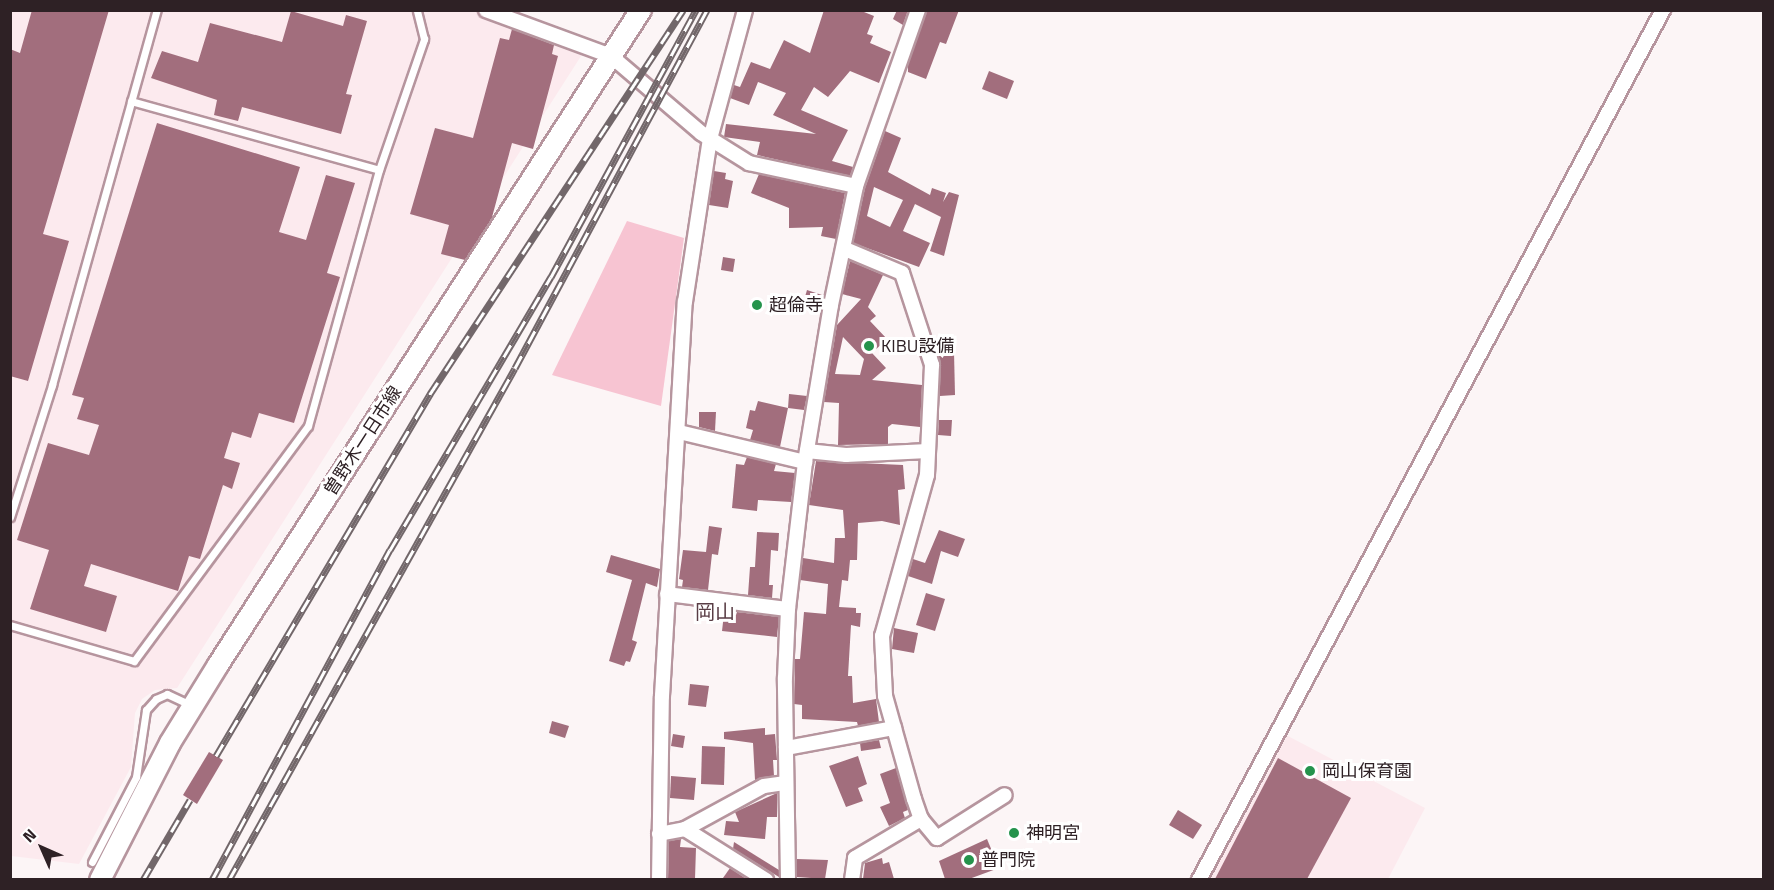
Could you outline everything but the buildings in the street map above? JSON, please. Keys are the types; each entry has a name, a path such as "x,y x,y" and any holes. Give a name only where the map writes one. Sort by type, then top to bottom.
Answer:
{"main road":[{"name":"曽野木一日市線","path":"96,870 193,706 640,10"}],"street":[{"path":"486,10 610,56 710,139 749,163 856,186"},
{"path":"659,879 667,594 679,432 685,302 710,139 744,10"},
{"path":"788,879 786,748 788,609 806,456 831,305 845,249 856,186 918,10"},
{"path":"1199,879 1663,10"},
{"path":"845,249 902,273 932,365 927,475 882,636 885,696 894,728 921,819 937,838 1005,795"},
{"path":"679,432 806,456 928,451"},
{"path":"667,594 788,609"},
{"path":"786,748 894,728"},
{"path":"659,834 685,829 764,786 786,783"},
{"path":"852,879 855,858 921,819"},
{"path":"685,829 765,879"}],"lane":[{"path":"10,517 157,10"},
{"path":"10,625 134,661 308,426 379,170 424,39 417,10"},
{"path":"131,101 379,170"},
{"path":"96,870 136,777 146,710 156,699 167,694 193,706"}],"shaded area":[{"path":"11,11 496,11 590,42 177,688 155,690 142,699 135,713 131,767 79,864 11,856"},
{"path":"627,221 684,238 661,406 552,375"},
{"name":"岡山保育園","path":"1286,735 1425,808 1388,879 1203,880"}],"railway":[{"path":"216,756 430,394 683,10"},
{"path":"212,880 390,550 551,277 696,10"},
{"path":"229,880 515,368 707,10"},
{"path":"143,880 190,800"}],"place":[{"name":"超倫寺","path":"757,305"},
{"name":"KIBU設備","path":"869,346"},
{"name":"岡山保育園","path":"1310,771"},
{"name":"神明宮","path":"1014,833"},
{"name":"普門院","path":"969,860"}],"district":[{"name":"岡山","path":"715,611"}]}
